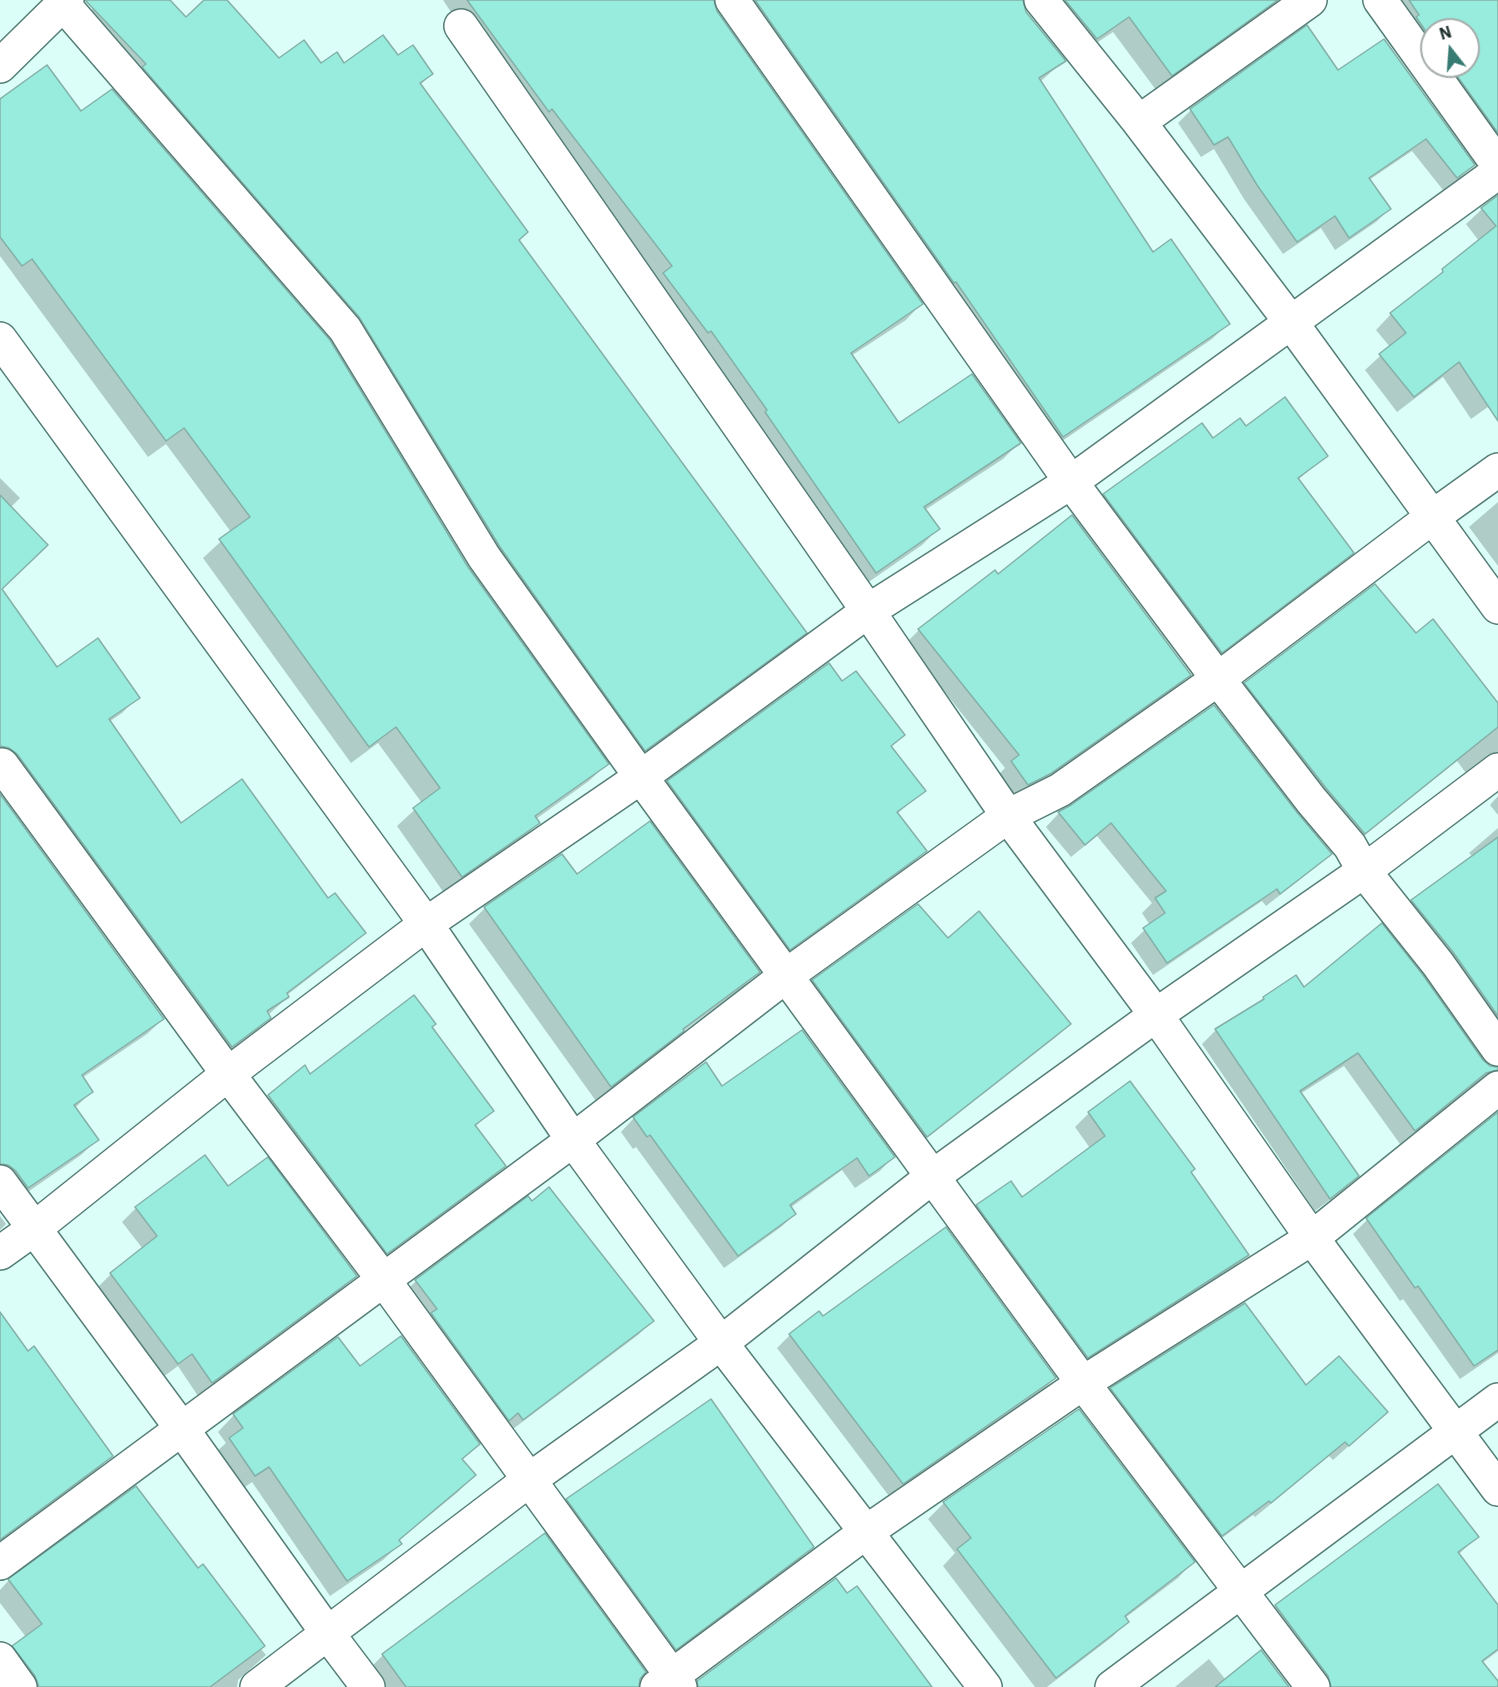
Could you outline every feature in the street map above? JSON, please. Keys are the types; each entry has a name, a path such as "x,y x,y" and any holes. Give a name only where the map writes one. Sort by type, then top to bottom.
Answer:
{"street":[{"path":"732,0 1071,482 1218,679 1311,800 1350,846 1364,871 1438,964 1498,1049"},
{"path":"1041,0 1138,122 1290,321 1431,518 1498,607"},
{"path":"1138,122 1310,0"},
{"path":"1380,0 1498,165"},
{"path":"0,66 65,2 345,328 484,556 641,777 1083,1383 1313,1687"},
{"path":"461,27 1008,816 1156,1015 1311,1238 1498,1489"},
{"path":"0,1252 35,1228 228,1074 426,924 641,777 868,611 1071,482 1498,172"},
{"path":"0,339 426,924 573,1140 721,1343 985,1687"},
{"path":"0,1563 573,1140 787,975 1008,816 1060,790 1218,679 1498,470"},
{"path":"2,765 529,1480 669,1684 866,1532 1083,1383 1311,1238 1498,1088"},
{"path":"257,1687 529,1480 721,1343 932,1177 1156,1015 1364,871 1498,770"},
{"path":"0,1182 368,1687"},
{"path":"1112,1687 1498,1400"},
{"path":"0,1659 20,1687"}],"building":[{"path":"85,0 170,0 186,17 204,0 227,0 279,58 304,40 321,63 337,52 344,63 383,35 398,55 413,45 433,74 420,83 528,232 519,240 807,633 645,751 500,547 359,317 142,67 146,64"},
{"path":"467,0 714,0 717,11 923,304 851,353 899,423 972,374 1021,443 924,507 940,529 876,573 711,331 708,333 663,273 672,266 552,109 549,112"},
{"path":"755,0 1023,0 1026,12 1066,61 1039,78 1153,252 1171,239 1230,324 1063,437 956,282 954,283"},
{"path":"1065,0 1278,0 1172,76 1129,17 1097,39"},
{"path":"1409,0 1498,0 1498,133 1459,78 1480,78 1480,18 1420,18 1420,23 1416,17 1419,15"},
{"path":"1307,25 1338,70 1384,39 1475,165 1457,178 1426,139 1369,178 1391,209 1349,238 1335,216 1297,242 1257,185 1228,137 1214,145 1190,109"},
{"path":"47,65 81,111 112,89 330,340 468,567 609,764 535,816 540,823 462,877 413,808 440,788 396,727 369,747 219,539 250,517 184,428 166,441 32,259 22,266 0,237 0,99"},
{"path":"1498,195 1498,421 1459,362 1414,397 1379,354 1406,333 1390,313 1443,272 1442,269 1496,226 1481,208"},
{"path":"1285,397 1328,456 1298,478 1354,553 1222,653 1103,494 1202,423 1213,438 1240,418 1246,426"},
{"path":"0,495 48,545 2,589 57,667 98,638 140,698 109,719 181,823 242,779 328,898 335,893 366,933 287,993 289,997 267,1011 271,1018 232,1047 17,754 9,748 0,746"},
{"path":"1072,515 1191,675 1050,774 1028,785 1011,761 1019,755 918,629 995,570 998,574"},
{"path":"1375,584 1416,633 1433,619 1498,703 1498,727 1365,834 1244,683"},
{"path":"829,663 842,681 856,671 905,735 891,746 926,791 897,812 927,851 790,950 667,781"},
{"path":"1214,705 1332,854 1280,894 1277,889 1167,963 1143,928 1165,913 1155,898 1166,891 1111,823 1085,845 1058,812"},
{"path":"0,794 164,1019 82,1075 93,1092 74,1105 99,1140 28,1188 15,1170 8,1165 0,1164"},
{"path":"650,821 760,972 683,1029 684,1031 611,1087 484,907 562,854 577,874"},
{"path":"1498,837 1498,1016 1453,952 1411,900"},
{"path":"918,904 948,938 979,911 1071,1024 927,1137 812,980"},
{"path":"1382,923 1423,975 1483,1060 1490,1066 1498,1067 1498,1070 1486,1073 1415,1131 1358,1053 1300,1091 1359,1176 1330,1199 1215,1029 1264,999 1263,997 1296,975 1304,987"},
{"path":"414,995 436,1024 432,1027 494,1111 475,1125 506,1166 387,1254 268,1095 305,1065 310,1074"},
{"path":"802,1030 895,1157 869,1176 857,1158 790,1205 796,1214 738,1256 650,1135 647,1137 633,1117 706,1062 722,1086"},
{"path":"1130,1081 1195,1169 1191,1172 1249,1255 1088,1358 976,1205 1011,1181 1022,1197 1105,1136 1088,1112"},
{"path":"1498,1112 1498,1350 1474,1366 1418,1286 1415,1288 1366,1218"},
{"path":"205,1155 228,1186 268,1157 357,1276 212,1383 192,1354 178,1364 110,1273 157,1236 135,1207"},
{"path":"549,1187 654,1321 523,1420 518,1413 509,1421 431,1313 437,1309 415,1280 528,1196 532,1201"},
{"path":"946,1227 1056,1378 903,1484 789,1334 819,1311 823,1316"},
{"path":"1245,1303 1306,1385 1339,1356 1388,1412 1349,1446 1345,1442 1271,1503 1269,1501 1222,1536 1110,1388"},
{"path":"0,1312 28,1351 34,1346 113,1456 0,1540"},
{"path":"401,1336 480,1444 462,1459 476,1475 399,1540 402,1544 347,1581 269,1467 255,1476 229,1438 243,1428 233,1414 338,1337 360,1366"},
{"path":"711,1399 814,1547 676,1650 566,1499"},
{"path":"1079,1409 1195,1562 1125,1616 1129,1622 1056,1678 957,1549 971,1538 943,1502"},
{"path":"1438,1484 1479,1537 1458,1552 1498,1605 1498,1649 1482,1661 1498,1681 1498,1687 1331,1687 1328,1676 1275,1605"},
{"path":"136,1486 198,1568 203,1564 265,1646 210,1687 39,1687 35,1676 12,1646 42,1624 8,1579"},
{"path":"545,1533 646,1672 640,1679 639,1687 406,1687 382,1654"},
{"path":"836,1578 847,1593 857,1586 932,1687 698,1687 697,1681"},
{"path":"1261,1650 1289,1687 1215,1687"}]}
